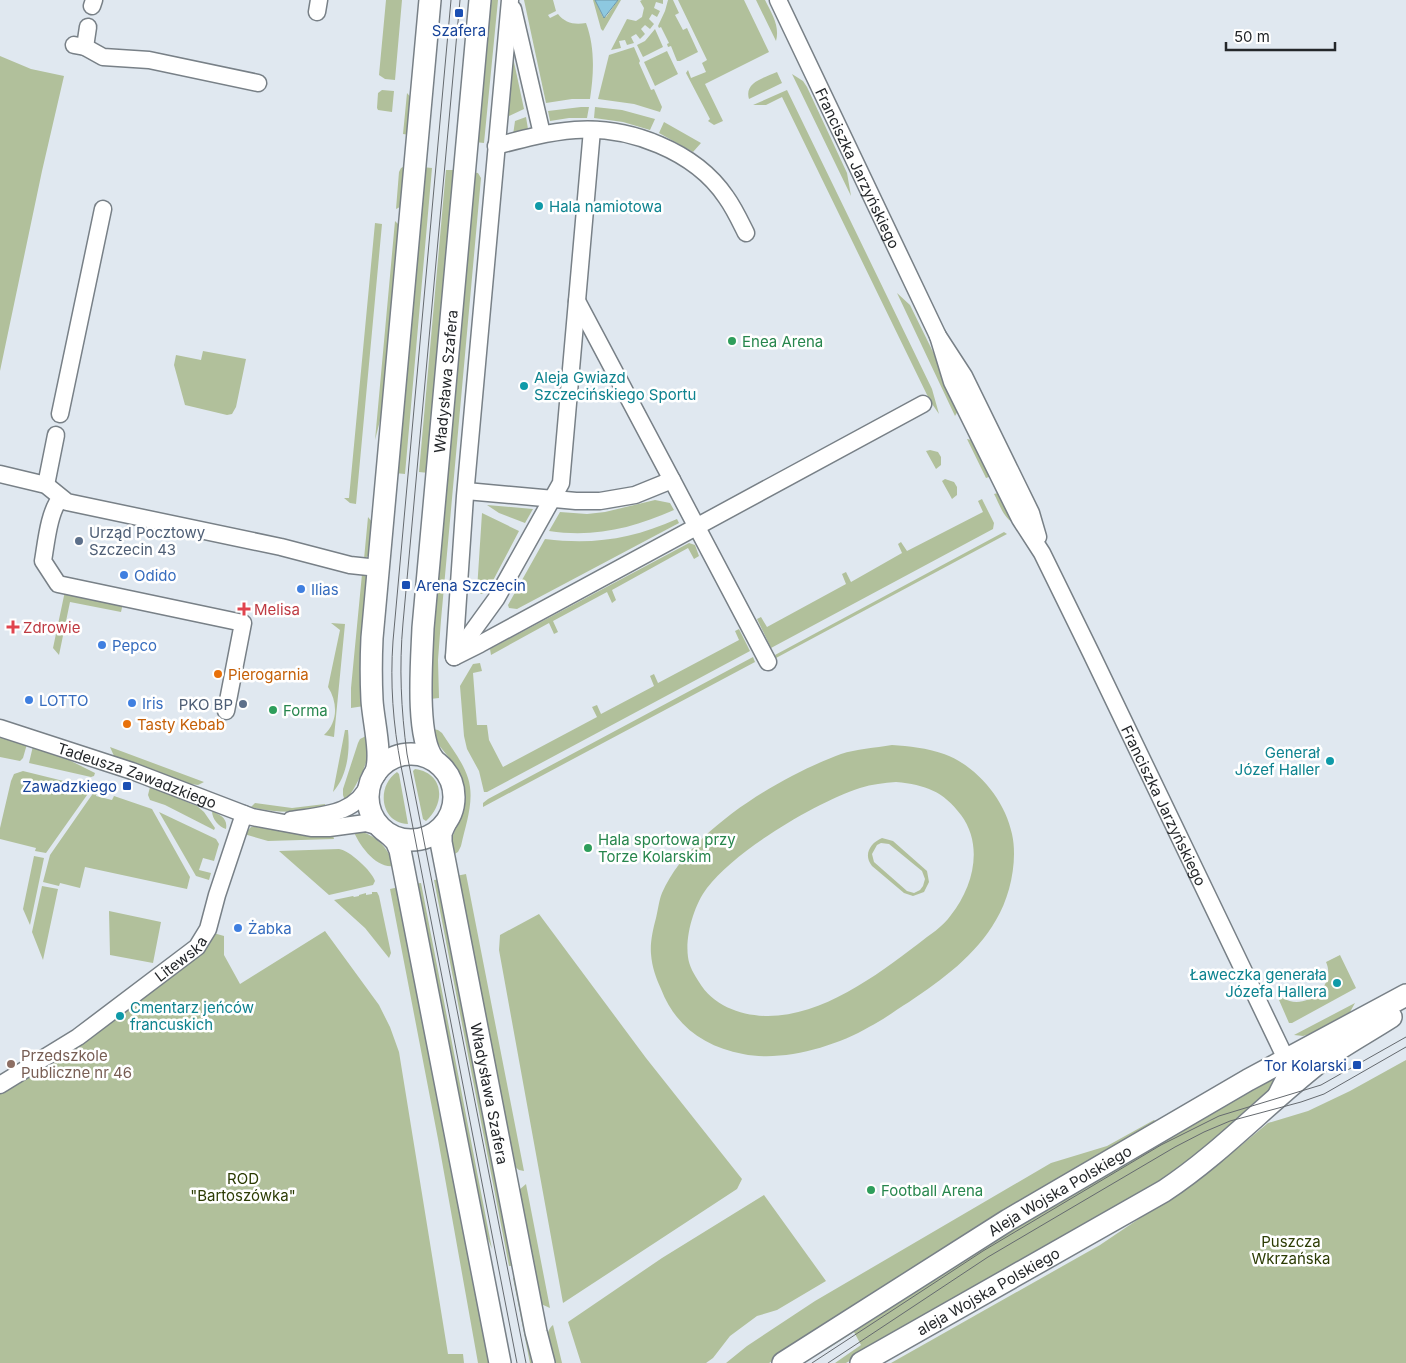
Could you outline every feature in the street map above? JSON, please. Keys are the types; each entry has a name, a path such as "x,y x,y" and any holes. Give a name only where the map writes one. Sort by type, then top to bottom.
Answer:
{"main road":[{"path":"430,0 378,568 371,676 378,757 377,768 368,792 372,815 398,844 402,859 500,1363"},
{"name":"Władysława Szafera","path":"434,760 426,745 422,711 421,666 423,628 480,0"},
{"path":"372,778 384,763 402,754 416,754 434,760 448,774 454,792 452,811 445,824 434,834 421,839 406,840 385,831"},
{"name":"Władysława Szafera","path":"445,824 441,833 441,842 536,1332 544,1363"},
{"name":"Aleja Wojska Polskiego","path":"783,1363 1008,1220 1248,1080 1406,995"},
{"path":"1269,1105 1324,1059 1406,1008"},
{"name":"aleja Wojska Polskiego","path":"861,1363 1158,1194 1188,1174 1269,1105"}],"street":[{"path":"510,0 542,134"},
{"path":"454,657 466,491 510,0"},
{"name":"Franciszka Jarzyńskiego","path":"778,0 938,336 952,382 1020,519 1042,553 1286,1060"},
{"path":"88,27 80,46 103,57 149,60 258,83"},
{"path":"496,146 542,134 576,130 622,134 653,143 678,154 712,180 726,197 746,233"},
{"path":"454,657 496,599 561,484 592,130"},
{"path":"60,414 103,209"},
{"path":"577,301 768,662"},
{"path":"454,657 489,640 923,404"},
{"path":"46,485 56,436"},
{"path":"0,474 46,485 68,502 282,547 350,565 378,568"},
{"path":"466,491 576,501 613,500 635,495 672,480"},
{"path":"61,498 53,512 43,561 58,584 244,624 226,712"},
{"name":"Tadeusza Zawadzkiego","path":"0,728 132,771 244,814 312,828 329,828 364,823 385,831"},
{"name":"Tadeusza Zawadzkiego","path":"275,821 324,815 348,808 359,801 372,778"},
{"name":"Litewska","path":"0,1085 78,1036 197,947 208,930 220,886 244,814"},
{"path":"1269,1105 1284,1080 1286,1060 1304,1062 1324,1059"}],"green space":[{"path":"386,0 402,0 395,80 385,79 379,75"},
{"path":"488,0 498,0 484,143 475,142"},
{"path":"524,0 553,0 556,11 548,15 550,18 558,14 570,23 586,23 591,41 593,60 590,99 572,99 546,103"},
{"path":"593,0 595,0 603,17 606,17 618,0 621,0 603,31 601,29"},
{"path":"663,0 663,4 656,2 654,8 660,11 657,17 652,14 649,19 654,24 650,29 645,25 641,29 645,34 640,39 636,34 631,37 634,43 627,45 625,40 619,41 621,48 611,50 627,19 636,21 642,17 644,8 640,1"},
{"path":"668,0 673,0 679,13 675,15 683,30 687,28 698,52 680,61 677,61 671,46 668,47 667,44 669,43 661,27 659,28 658,26"},
{"path":"678,0 744,0 769,52 705,84 723,121 714,125 708,121 710,119 686,73 688,70 691,78 706,72 702,63 707,60"},
{"path":"756,0 765,0 775,20 777,30 776,41"},
{"path":"655,29 663,47 643,57 637,45 645,41"},
{"path":"634,47 651,90 654,89 662,107 660,112 634,104 598,99 609,55"},
{"path":"511,48 524,109 505,118"},
{"path":"667,51 678,74 655,86 644,62"},
{"path":"0,56 31,69 64,76 0,371"},
{"path":"777,72 782,83 749,99 749,88 756,81"},
{"path":"792,74 803,81 807,87 847,173 851,196"},
{"path":"382,90 394,91 392,112 378,110 377,108 378,93"},
{"path":"787,90 932,389 939,414 930,401 782,97 766,105 753,105"},
{"path":"407,93 413,100 410,135 403,134"},
{"path":"589,107 587,118 550,121 548,111"},
{"path":"595,107 622,110 655,119 650,130 623,122 594,118"},
{"path":"526,117 528,129 513,135 515,121"},
{"path":"664,122 701,143 693,152 659,133"},
{"path":"407,165 402,206 396,209 399,172 401,168"},
{"path":"422,167 432,168 405,474 395,473"},
{"path":"446,170 456,170 429,473 419,472"},
{"path":"471,172 478,173 481,178 441,620 438,660 439,698 430,699 429,649"},
{"path":"395,221 399,225 383,409 375,440"},
{"path":"375,223 382,224 356,504 350,503 344,498 349,498"},
{"path":"897,293 910,305 958,403 958,411 955,416"},
{"path":"203,351 246,359 236,407 232,414 227,415 185,405 174,365 176,355 201,360"},
{"path":"967,439 972,440 991,474 989,477 986,478"},
{"path":"926,451 938,452 941,457 941,465 936,469"},
{"path":"945,479 954,482 957,487 957,495 952,499 942,481"},
{"path":"998,493 1006,499 1016,524 1008,519 1003,512 994,494"},
{"path":"982,499 994,523 993,529 771,648 757,619 761,617 767,627 846,584 842,574 846,572 851,582 902,553 898,544 901,542 907,551 983,512 978,501"},
{"path":"655,500 670,503 674,510 644,522 613,530 582,533 549,531 560,512 587,514 605,512"},
{"path":"487,505 533,509 525,523 499,513"},
{"path":"482,513 519,531 487,592 481,594 477,590"},
{"path":"368,517 373,523 373,543 368,556 364,559"},
{"path":"677,519 679,523 517,609 509,608 508,605 545,539 596,541 612,539 628,536"},
{"path":"1004,532 1007,534 776,658 775,655"},
{"path":"689,543 695,545 699,556 694,559 688,548 612,590 616,600 612,603 607,592 553,621 558,632 554,634 549,623 491,655 490,649"},
{"path":"362,574 368,578 364,706 351,708 351,688"},
{"path":"65,591 123,603 121,612 70,602 59,655 53,648"},
{"path":"331,623 345,624 334,737 324,735 332,724 335,712 334,699 328,687 340,630"},
{"path":"739,629 750,651 484,792 479,771 467,749 464,736 460,686 473,664 480,663 482,671 473,673 477,725 487,725 489,740 503,767 597,717 592,707 597,705 601,714 654,686 650,676 654,674 658,683 739,640 735,631"},
{"path":"753,657 755,662 483,807 483,803 488,799"},
{"path":"433,729 442,733 463,766 470,786 469,812 461,846 458,852 453,855 452,838 464,808 464,785 458,769 438,744"},
{"path":"345,730 348,730 349,738 347,762 342,778 333,792"},
{"path":"0,736 27,744 23,758 20,761 0,757"},
{"path":"366,736 368,753 366,764 356,785 345,801 343,789 358,743 360,739"},
{"path":"892,745 925,749 956,759 968,767 988,786 1003,809 1014,845 1013,867 1005,901 988,933 968,956 946,976 879,1021 840,1041 808,1051 774,1056 758,1056 729,1051 693,1033 674,1014 659,985 652,963 651,941 660,899 675,870 693,848 715,827 764,791 841,754","holes":["896,782 925,787 940,795 954,807 968,827 974,853 973,866 965,892 948,919 918,944 866,981 828,1002 808,1009 788,1014 758,1016 738,1012 712,997 699,982 691,967 687,949 689,930 694,912 707,888 737,858 799,816 842,795 864,787"]},
{"path":"33,746 57,754 95,773 94,776 91,777 29,763"},
{"path":"110,747 204,782 198,785 190,784 114,756"},
{"path":"415,769 432,776 439,790 437,806 426,821 423,819 413,771"},
{"path":"23,771 92,788 46,853 35,851 36,848 0,839 0,828 11,781 14,774"},
{"path":"397,772 399,774 408,824 399,822 392,817 384,803 386,786 390,778"},
{"path":"150,787 197,806 204,812 215,828 214,830 165,805 150,800 148,795"},
{"path":"96,789 98,790 96,796 112,800 114,796 152,809 190,877 187,889 85,867 80,888 60,883 59,886 43,882 50,855"},
{"path":"255,803 292,808 325,804 326,809 279,812 251,807"},
{"path":"212,811 225,820 226,829 216,822"},
{"path":"159,812 216,839 219,844 214,861 203,858 199,870 211,873 209,880 196,876"},
{"path":"251,827 284,831 332,831 334,839 268,841 244,834"},
{"path":"353,830 367,834 379,842 392,859 394,866 381,864 369,855"},
{"path":"882,838 893,841 927,871 929,882 924,892 913,896 904,893 872,866 869,862 868,854 871,846","holes":["881,843 889,844 922,871 925,879 920,890 914,893 907,891 874,862 872,854 877,845"]},
{"path":"339,849 354,857 365,867 375,881 373,885 329,895 279,851"},
{"path":"34,856 44,858 30,925 23,909"},
{"path":"466,874 524,1171 519,1170 513,1165 456,876"},
{"path":"441,879 516,1277 512,1266 509,1266 434,880"},
{"path":"421,883 492,1249 482,1224 414,884"},
{"path":"42,886 58,889 43,960 32,932"},
{"path":"399,887 492,1363 478,1363 438,1139 390,889"},
{"path":"372,892 377,892 379,896 391,953 389,958 365,928 334,900 366,893 366,895 372,894"},
{"path":"109,911 161,922 153,963 110,955"},
{"path":"539,914 646,1058 742,1179 737,1189 563,1303 499,950 500,935"},
{"name":"ROD \"Bartoszówka\"","path":"325,931 379,1005 390,1027 399,1052 448,1354 463,1354 464,1363 0,1363 0,1090 210,932 224,936 224,955 240,984"},
{"path":"1340,955 1356,988 1289,1023 1279,1000 1283,998 1301,1002 1317,994 1327,980 1326,962"},
{"path":"1355,1003 1350,1012 1310,1034 1303,1036 1294,1035"},
{"name":"Puszcza Wkrzańska","path":"1406,1060 1406,1363 891,1363 1100,1245 1186,1187 1268,1123 1308,1111 1350,1091"},
{"path":"1272,1076 1282,1079 1199,1158 1075,1233 846,1363 835,1363 861,1345 854,1332 826,1350 824,1348 996,1237"},
{"path":"1154,1120 1159,1124 942,1253 769,1363 726,1363 747,1346 815,1301 1051,1163 1107,1146"},
{"path":"526,1184 550,1308 541,1304 519,1190"},
{"path":"764,1195 826,1281 777,1310 757,1316 730,1336 713,1358 706,1363 581,1363 568,1322 662,1258"},
{"path":"515,1277 535,1363 530,1363 513,1278"},
{"path":"553,1325 562,1363 553,1363 549,1348 547,1338"}],"water":[{"path":"595,0 618,0 604,18"}],"tram line":[{"path":"451,0 393,641 392,688 394,719 401,766 517,1363"},
{"path":"460,0 403,623 401,688 407,754 526,1363"},
{"path":"812,1363 983,1251 1161,1145 1219,1116 1321,1085 1406,1037"},
{"path":"828,1363 988,1257 1175,1147 1230,1121 1324,1094 1406,1047"}],"place":[{"name":"Szafera","path":"459,13"},
{"name":"Hala namiotowa","path":"539,206"},
{"name":"Enea Arena","path":"732,341"},
{"name":"Aleja Gwiazd Szczecińskiego Sportu","path":"524,386"},
{"name":"Urząd Pocztowy Szczecin 43","path":"79,541"},
{"name":"Odido","path":"124,575"},
{"name":"Arena Szczecin","path":"406,585"},
{"name":"Ilias","path":"301,589"},
{"name":"Melisa","path":"244,609"},
{"name":"Zdrowie","path":"13,627"},
{"name":"Pepco","path":"102,645"},
{"name":"Pierogarnia","path":"218,674"},
{"name":"LOTTO","path":"29,700"},
{"name":"Iris","path":"132,703"},
{"name":"PKO BP","path":"243,704"},
{"name":"Forma","path":"273,710"},
{"name":"Tasty Kebab","path":"127,724"},
{"name":"Generał Józef Haller","path":"1330,761"},
{"name":"Zawadzkiego","path":"127,786"},
{"name":"Hala sportowa przy Torze Kolarskim","path":"588,848"},
{"name":"Żabka","path":"238,928"},
{"name":"Ławeczka generała Józefa Hallera","path":"1337,983"},
{"name":"Cmentarz jeńców francuskich","path":"120,1016"},
{"name":"Przedszkole Publiczne nr 46","path":"11,1064"},
{"name":"Tor Kolarski","path":"1357,1065"},
{"name":"Football Arena","path":"871,1190"}]}
